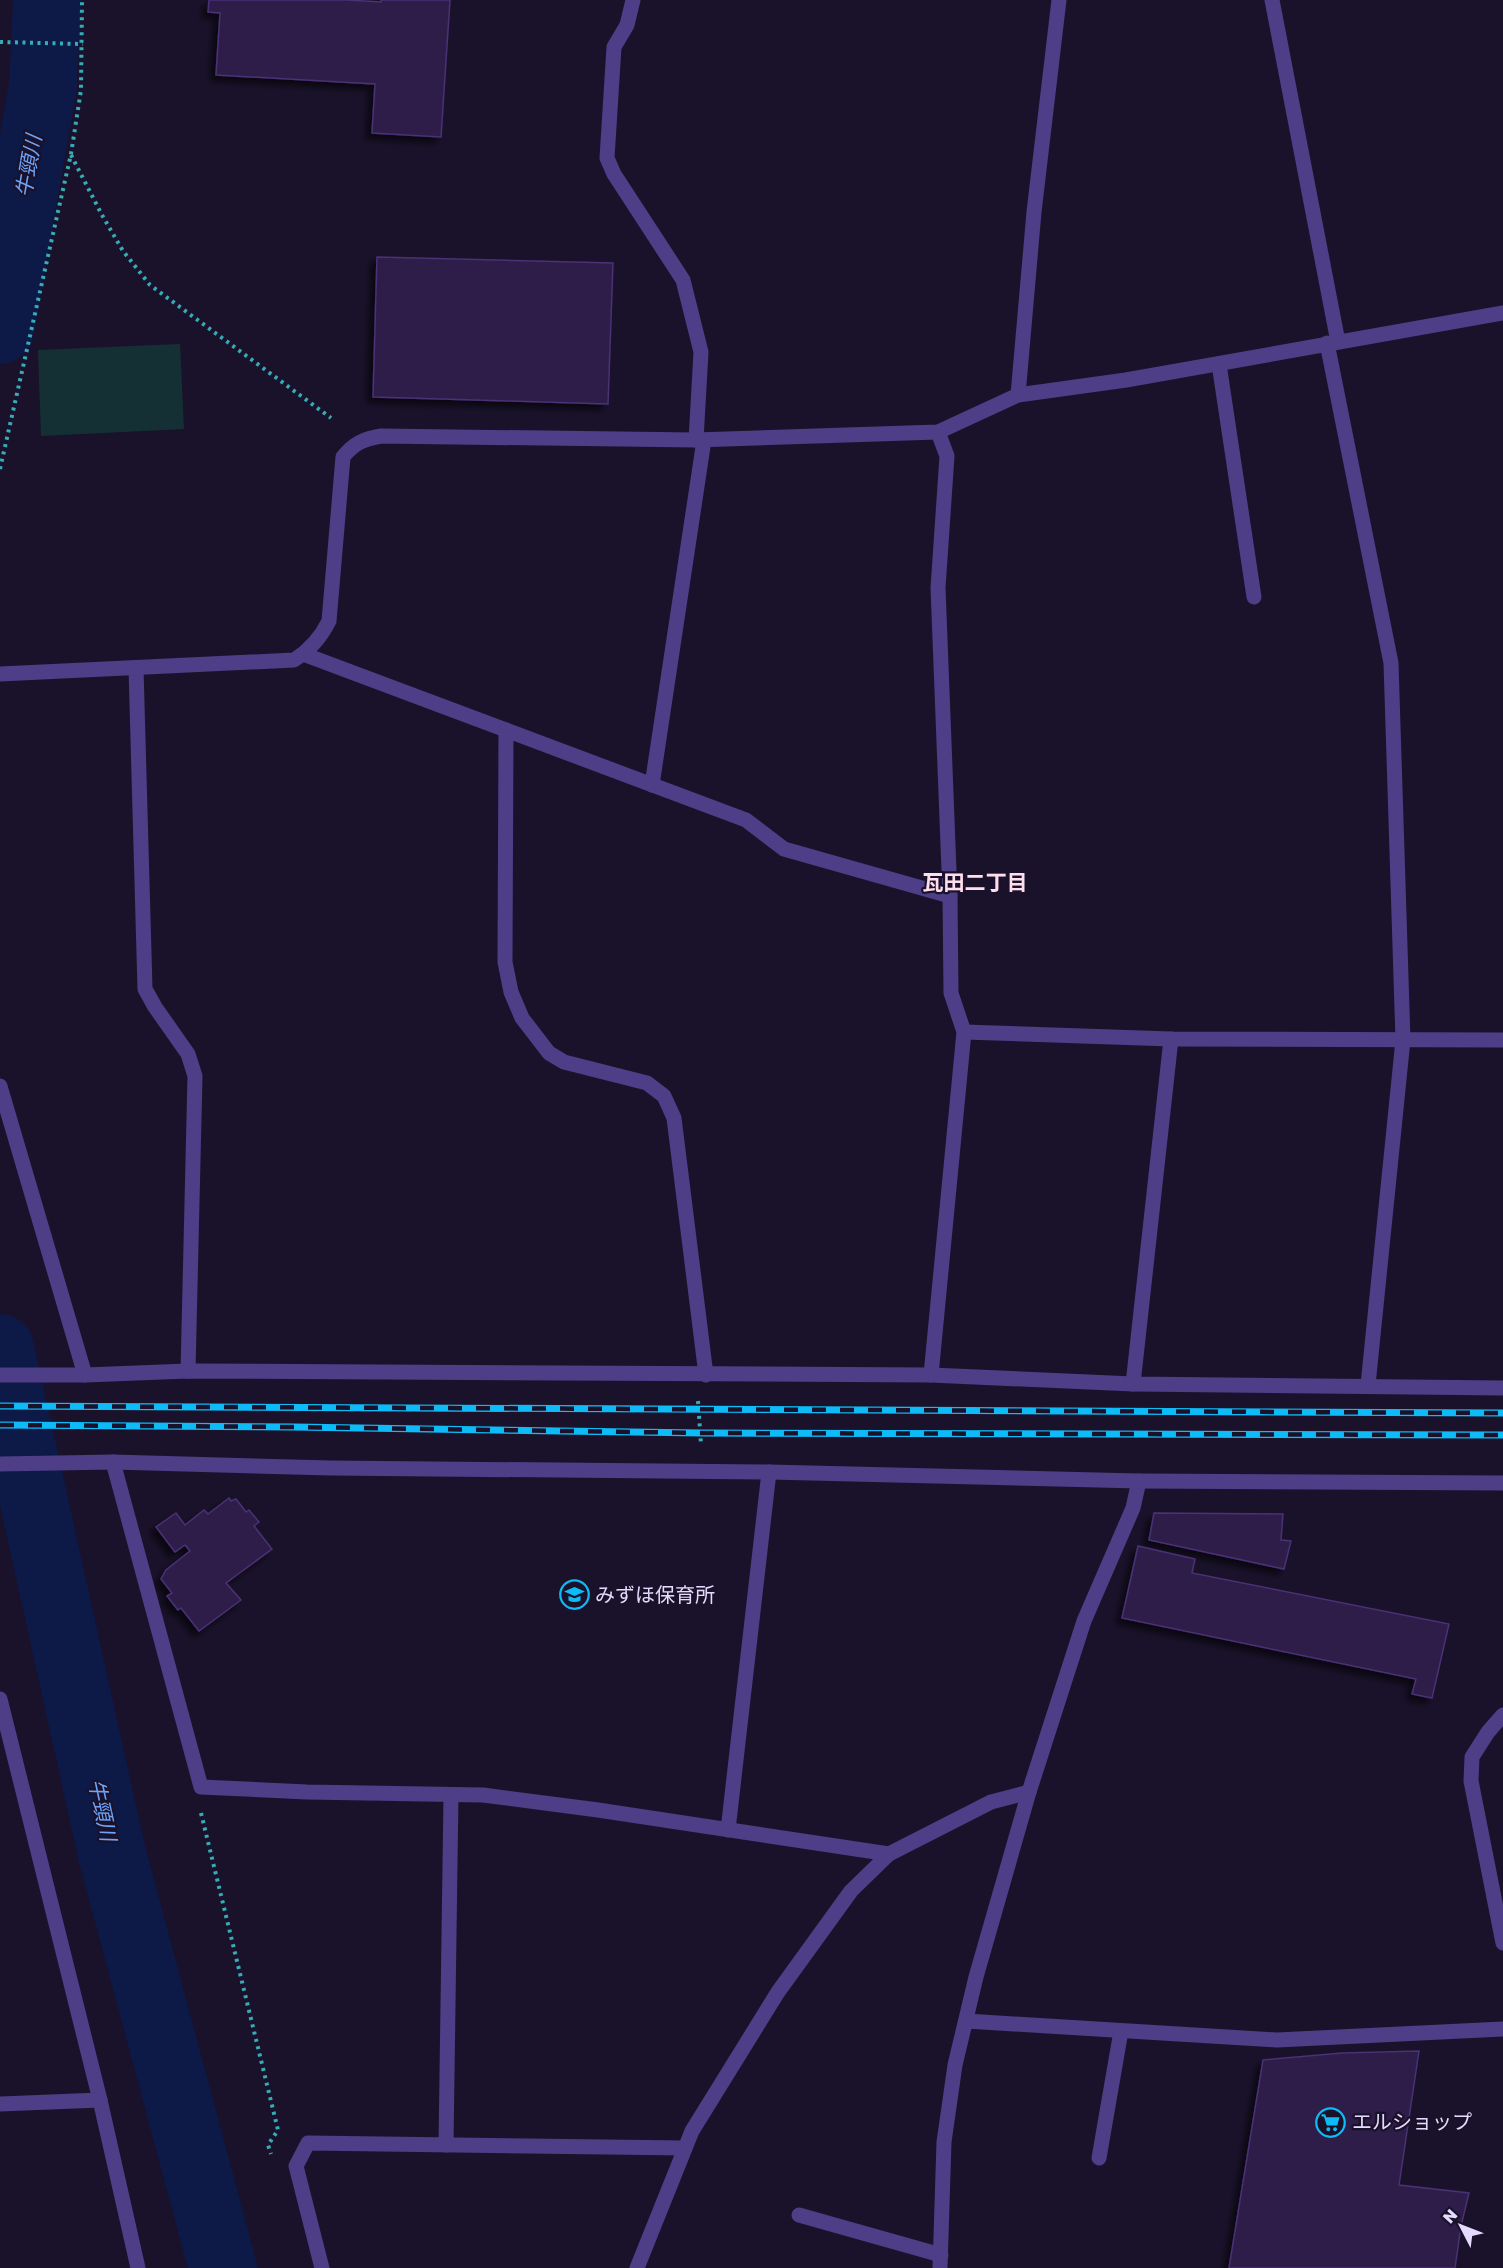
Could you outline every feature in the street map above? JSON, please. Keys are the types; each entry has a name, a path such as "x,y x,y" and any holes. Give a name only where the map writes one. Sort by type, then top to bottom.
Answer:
{"street":[{"path":"633,0 627,25 614,47 608,158 614,174 683,280 700,352 700,440 652,785"},
{"path":"1018,395 1034,212 1059,0"},
{"path":"1272,0 1391,663 1403,1040 1368,1385"},
{"path":"0,674 294,660 322,635 329,621 343,457 352,446 365,438 381,436 700,440 938,432 1018,395 1126,380 1503,313"},
{"path":"1219,364 1254,597"},
{"path":"931,1375 964,1032 951,993 950,896 938,588 947,456 938,432"},
{"path":"303,654 746,820 784,849 950,896"},
{"path":"136,668 145,989 188,1054 195,1076 188,1371"},
{"path":"507,730 505,962 511,992 522,1018 549,1053 564,1062 647,1083 664,1096 674,1118 701,1375"},
{"path":"964,1032 1171,1039 1503,1040"},
{"path":"1132,1384 1171,1039"},
{"path":"0,1086 85,1375"},
{"path":"0,1375 85,1375 188,1371 931,1375 1132,1384 1503,1388"},
{"path":"113,1462 201,1787 307,1792 483,1795 889,1854"},
{"path":"0,1464 113,1462 331,1468 769,1472 1139,1481 1503,1483"},
{"path":"728,1830 769,1472"},
{"path":"800,2215 941,2262 944,2142 955,2065 966,2021 1029,1792 1084,1621 1133,1508 1139,1481"},
{"path":"0,1699 3,1723 100,2100 138,2268"},
{"path":"1503,1715 1488,1732 1472,1757 1471,1781 1503,1943"},
{"path":"638,2268 692,2131 778,1992 851,1891 889,1854 991,1802 1029,1792"},
{"path":"446,2145 451,1795"},
{"path":"966,2021 1277,2040 1503,2029"},
{"path":"1099,2158 1120,2031"},
{"path":"0,2104 100,2100"},
{"path":"322,2268 296,2166 309,2144 685,2148"}],"path":[{"path":"0,469 71,154 79,106 83,44 82,0"},
{"path":"0,42 83,44"},
{"path":"71,154 123,251 150,285 331,418"},
{"path":"701,1375 704,1472"},
{"path":"201,1787 199,1808 278,2130 268,2145 271,2156"}],"green space":[{"path":"180,344 184,429 41,436 38,350"}],"water":[{"path":"19,0 54,0 52,86 27,174 17,72"}],"building":[{"path":"209,0 381,2 381,0 450,0 441,137 372,133 375,84 216,75 220,13 208,12"},
{"path":"377,257 613,263 608,404 373,397"},
{"path":"229,1498 231,1501 236,1499 246,1512 249,1510 259,1522 254,1526 272,1549 226,1583 241,1600 199,1631 181,1608 178,1610 167,1596 172,1593 161,1579 166,1570 190,1551 185,1545 175,1552 156,1527 176,1513 185,1525 204,1510 208,1514"},
{"path":"1154,1513 1283,1514 1281,1540 1291,1541 1284,1569 1149,1540"},
{"path":"1138,1546 1195,1559 1192,1573 1449,1624 1432,1698 1412,1694 1416,1679 1122,1618"},
{"name":"エルショップ","path":"1419,2051 1399,2185 1469,2193 1461,2226 1455,2268 1229,2268 1263,2060 1342,2053"}],"waterway":[{"name":"牛頸川","path":"0,330 43,86 47,0"},
{"name":"牛頸川","path":"0,1348 112,1854 223,2268"}],"railway":[{"path":"0,1406 1503,1413"},
{"path":"0,1425 702,1433 1503,1435"}],"place":[{"name":"みずほ保育所","path":"574,1595"},
{"name":"エルショップ","path":"1331,2122"}],"district":[{"name":"瓦田二丁目","path":"975,883"}]}
